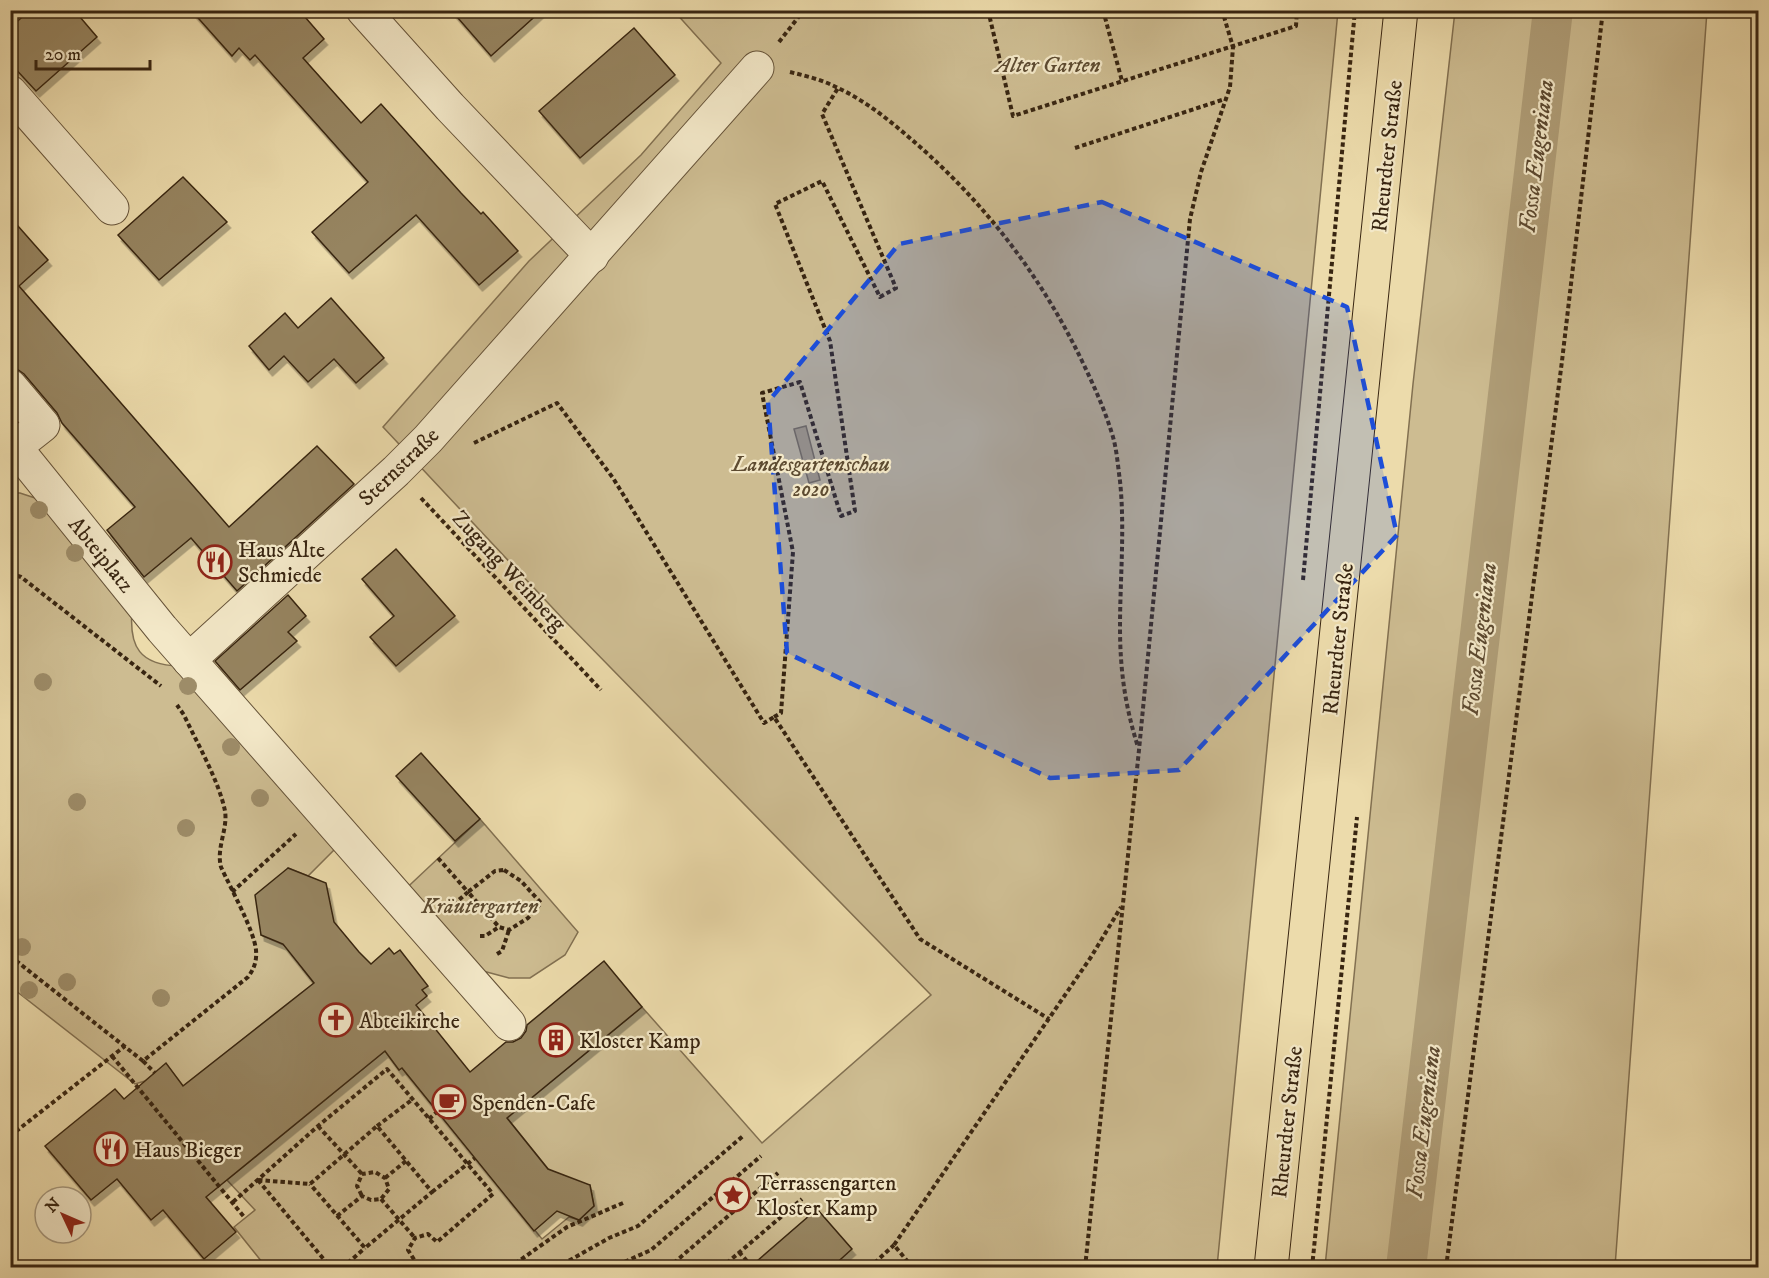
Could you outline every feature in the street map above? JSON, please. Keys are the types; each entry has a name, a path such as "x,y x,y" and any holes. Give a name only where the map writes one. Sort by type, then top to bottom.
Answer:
{"main road":[{"name":"Rheurdter Straße","path":"1271,1268 1401,10"}],"street":[{"path":"363,10 450,107 592,256"},
{"name":"Sternstraße","path":"189,660 428,439 757,68"},
{"path":"10,92 112,208"},
{"name":"Abteiplatz","path":"10,386 43,425 13,449 162,629 509,1024"}],"path":[{"path":"988,10 1013,116 1296,26 1297,10"},
{"path":"1103,10 1122,81"},
{"path":"1084,1268 1139,750 1190,219 1201,172 1230,87 1233,47 1222,10"},
{"path":"1446,1268 1562,361 1603,10"},
{"path":"757,68 775,68 838,88 884,116 926,152 973,198 1007,237 1045,291 1072,340 1100,399 1113,438 1120,483 1122,668 1127,710 1139,750"},
{"path":"428,439 444,453 452,454 557,403 614,478 764,723 781,713 793,552 762,393 800,382 841,516 855,511 830,341 775,204 822,181 880,297 896,288 822,114 838,88"},
{"path":"1075,148 1225,99"},
{"name":"Zugang Weinberg","path":"396,471 601,690"},
{"path":"10,573 21,577 161,686 168,694"},
{"path":"143,1061 253,970 256,960 255,943 218,858 225,814 221,799 184,715 175,702"},
{"path":"774,717 920,939 1049,1018"},
{"path":"232,892 321,811"},
{"path":"425,928 468,892 495,871 504,870 521,881 542,903 528,918 508,930 499,927 468,892 438,858"},
{"path":"869,1268 894,1245 1091,957 1123,904"},
{"path":"10,956 125,1046 155,1073"},
{"path":"10,1136 125,1046"},
{"path":"112,1056 245,1218"},
{"path":"232,1203 318,1126 387,1069 493,1194 436,1242 428,1234 415,1238 408,1250 415,1261 407,1268"},
{"path":"257,1180 310,1184 377,1126 413,1099"},
{"path":"429,1119 438,1112"},
{"path":"318,1126 363,1174"},
{"path":"377,1126 432,1192"},
{"path":"556,1268 609,1238 638,1226 743,1136"},
{"path":"611,1268 651,1250 761,1156"},
{"path":"342,1268 475,1158"},
{"path":"385,1178 406,1161"},
{"path":"375,1172 385,1178 389,1189 381,1199 371,1200 362,1196 357,1186 363,1174 375,1172"},
{"path":"668,1268 778,1173"},
{"path":"257,1180 331,1268"},
{"path":"310,1184 365,1248"},
{"path":"337,1216 362,1196"},
{"path":"381,1199 415,1238"},
{"path":"721,1268 802,1199"},
{"path":"509,1268 567,1227 624,1203"},
{"path":"894,1245 913,1268"},
{"path":"739,1252 753,1268"},
{"path":"522,1268 529,1264 539,1268"}],"highlighted area":[{"path":"1102,202 1347,307 1397,535 1179,770 1050,778 787,653 768,402 899,244"}],"green space":[{"path":"674,11 1338,11 1217,1267 266,1267 234,1227 255,1210 227,1180 385,1051 399,1070 402,1068 542,1239 569,1217 579,1220 594,1206 590,1185 561,1185 507,1118 642,1007 762,1143 931,995 564,620 383,427 529,261 641,155 721,63"},
{"path":"1455,11 1707,11 1615,1267 1325,1267 1413,384"},
{"path":"10,493 20,493 38,499 132,611 133,635 140,652 155,662 179,666 338,846 308,876 288,868 261,935 300,952 313,962 303,969 314,983 183,1086 166,1064 145,1081 135,1084 11,987"},
{"name":"Kräutergarten","path":"480,819 578,932 565,955 530,978 509,978 457,964 397,897"}],"shaded area":[{"path":"806,426 820,480 809,483 794,429"}],"building":[{"path":"30,10 74,10 97,37 36,91 10,63 10,28"},
{"path":"191,10 299,10 324,39 303,58 361,123 381,104 461,193 481,214 483,212 518,251 479,285 416,215 349,273 312,232 368,182 255,55 250,60 239,48 232,56"},
{"path":"451,10 542,10 491,56"},
{"path":"634,28 675,75 580,158 539,111"},
{"path":"183,177 227,222 159,280 118,235"},
{"path":"10,217 48,260 19,286 229,527 317,446 354,484 237,591 191,538 144,577 107,530 135,507 62,423 57,413 24,374 10,364"},
{"path":"331,298 384,358 356,383 334,359 308,382 284,356 269,370 249,346 285,313 298,328"},
{"path":"396,549 455,616 396,666 370,637 394,616 362,579"},
{"path":"288,595 306,616 288,632 297,641 240,690 215,661"},
{"path":"421,753 480,819 455,841 396,776"},
{"path":"288,868 326,883 334,922 359,952 371,964 389,948 394,954 400,950 428,986 422,990 427,996 416,1005 470,1072 506,1042 513,1042 521,1038 527,1025 604,961 642,1007 507,1118 548,1169 590,1185 594,1206 579,1220 557,1211 534,1231 402,1068 399,1070 385,1051 206,1197 236,1232 204,1259 163,1210 151,1220 117,1179 93,1198 93,1185 78,1185 45,1146 115,1089 124,1099 166,1063 183,1086 314,983 283,944 261,935 255,895"},
{"path":"817,1209 852,1249 831,1268 749,1268"}],"waterway":[{"name":"Fossa Eugeniana","path":"1406,1268 1553,10"}],"place":[{"name":"Haus Alte Schmiede","path":"215,562"},
{"name":"Abteikirche","path":"336,1020"},
{"name":"Kloster Kamp","path":"556,1040"},
{"name":"Spenden-Cafe","path":"449,1102"},
{"name":"Haus Bieger","path":"111,1149"},
{"name":"Terrassengarten Kloster Kamp","path":"733,1195"}],"park label":[{"name":"Alter Garten","path":"1048,64"},
{"name":"Landesgartenschau 2020","path":"811,476"}]}
